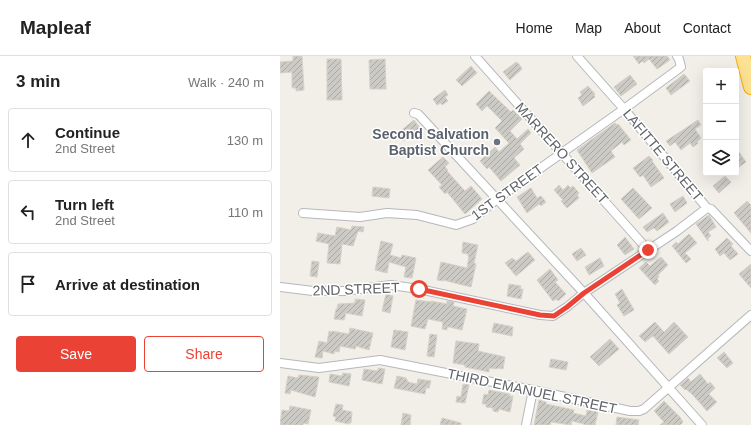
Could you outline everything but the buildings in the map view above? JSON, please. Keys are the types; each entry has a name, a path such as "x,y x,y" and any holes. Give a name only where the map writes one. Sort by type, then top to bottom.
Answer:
{"highway":[{"path":"743,56 751,88"},
{"path":"747,56 751,65"}],"street":[{"name":"MARRERO STREET","path":"475,56 648,250"},
{"name":"LAFITTE STREET","path":"577,56 624,109 707,208 711,209 751,251"},
{"name":"1ST STREET","path":"304,213 360,217 387,213 417,215 456,225 473,219 497,199 682,67 676,56"},
{"path":"414,113 418,114 584,293 702,425"},
{"name":"2ND STREET","path":"280,288 313,291 344,291 391,285 419,289 540,315 554,316 584,293 676,231 707,208"},
{"name":"THIRD EMANUEL STREET","path":"280,363 319,368 380,360 630,411 639,411 644,409 751,314"},
{"path":"526,425 533,390"}],"place":[{"name":"Second Salvation Baptist Church","path":"497,142"}],"route":[{"path":"419,289 540,315 554,316 584,293 648,250"}]}
